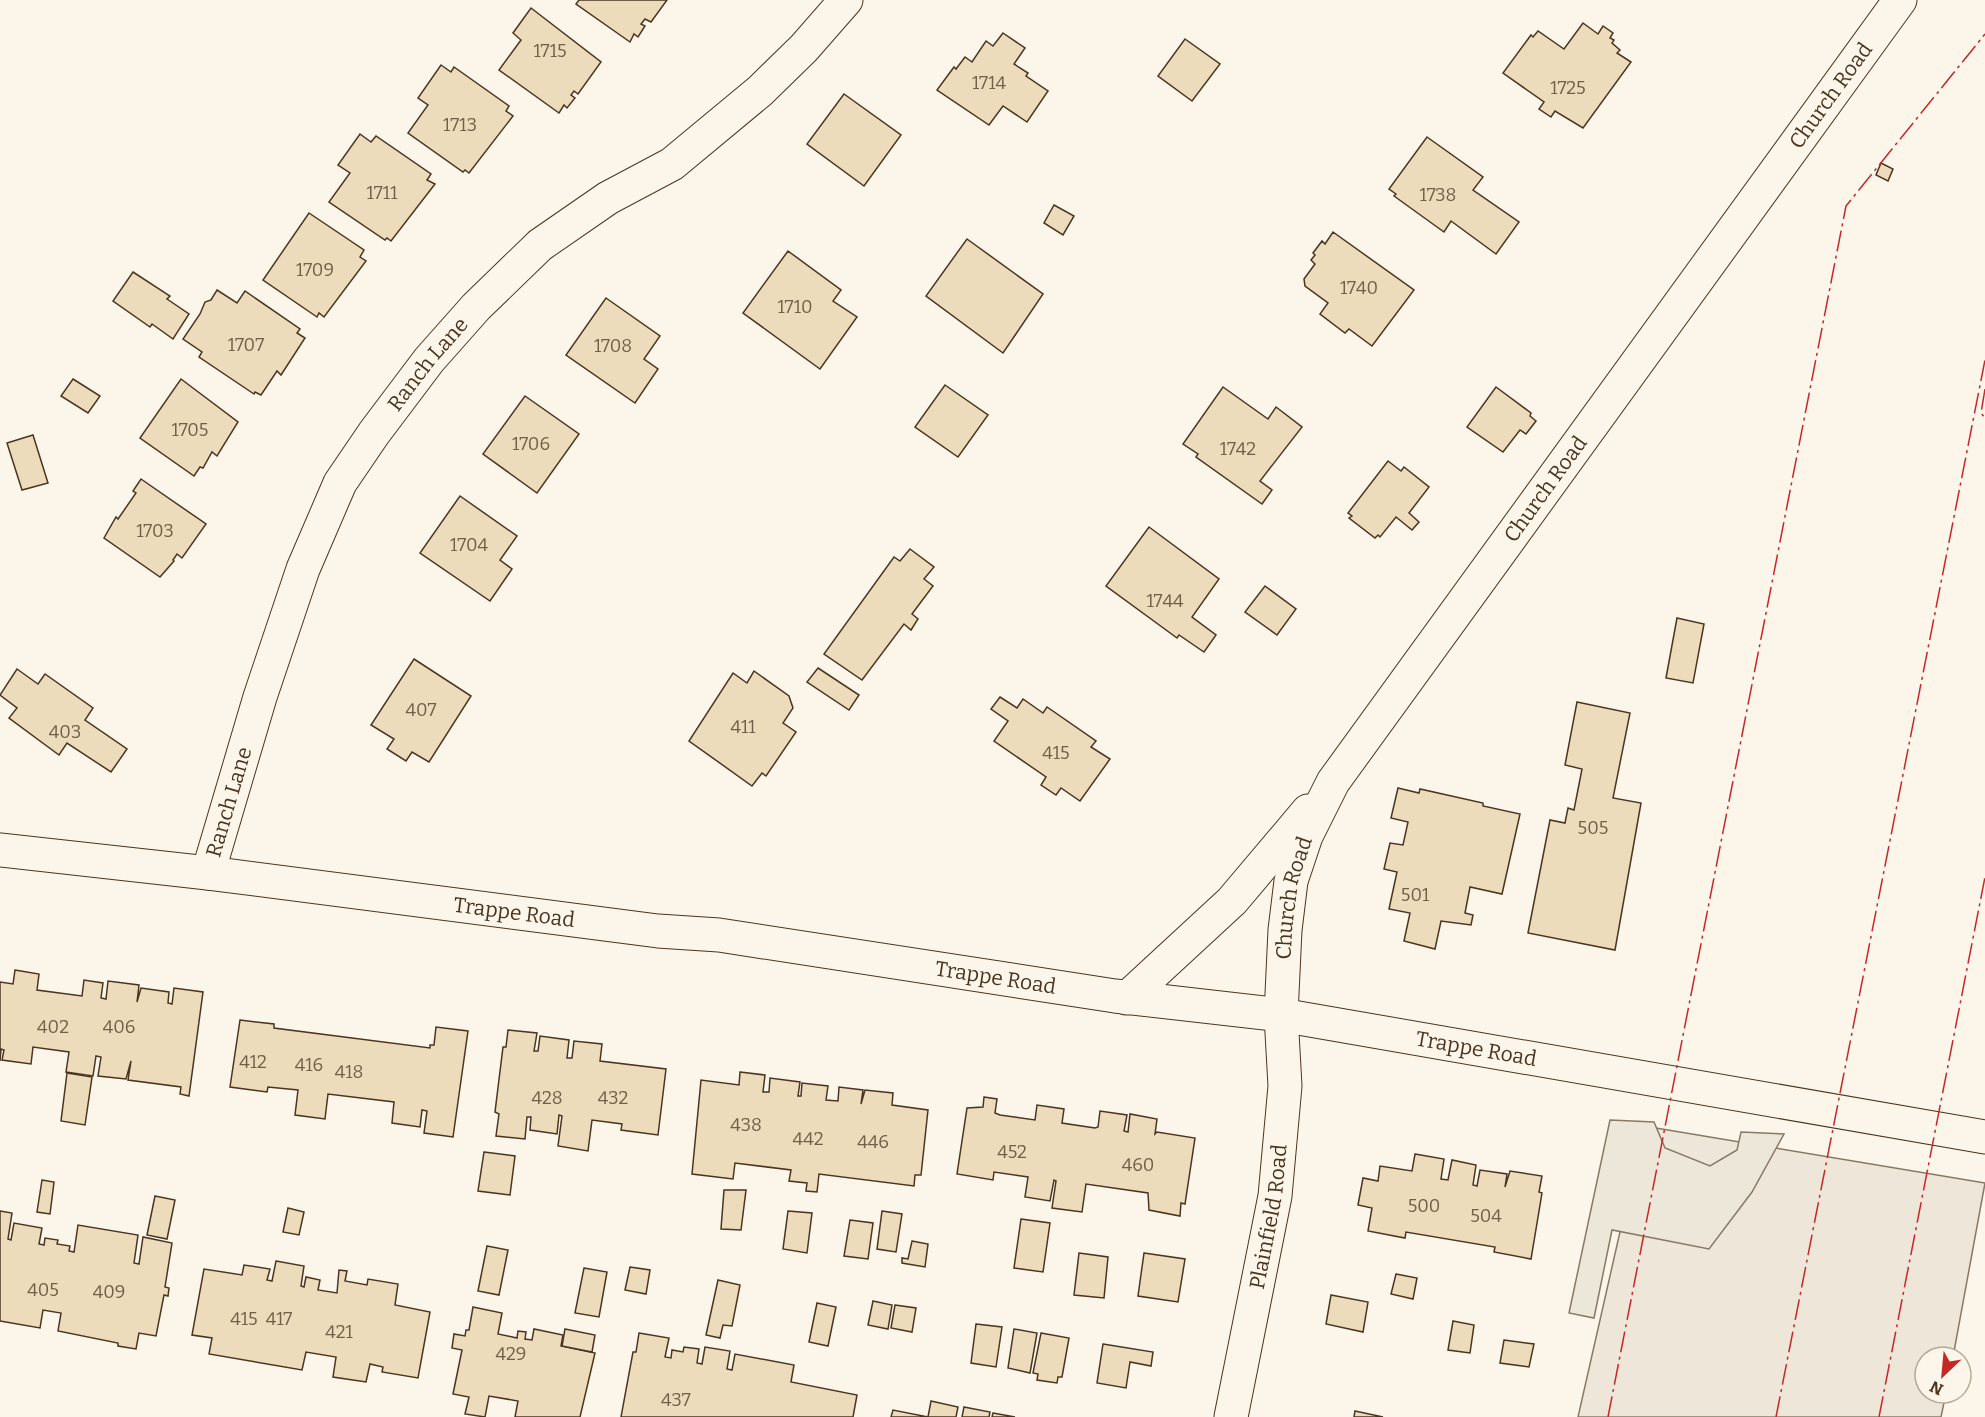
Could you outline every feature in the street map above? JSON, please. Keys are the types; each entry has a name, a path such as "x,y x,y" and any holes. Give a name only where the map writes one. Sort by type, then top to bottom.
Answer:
{"street":[{"name":"Ranch Lane","path":"208,873 260,697 303,569 340,483 374,433 429,360 476,307 540,245 608,198 672,164 759,91 804,48 846,0"},
{"name":"Church Road","path":"1281,1015 1285,930 1291,881 1306,836 1333,782 1900,0"},
{"path":"1127,998 1232,901 1333,782"},
{"name":"Trappe Road","path":"0,850 208,873 647,930 718,935 1127,998 1281,1015 1985,1137"},
{"name":"Plainfield Road","path":"1231,1417 1275,1196 1285,1086 1281,1015"}],"shaded area":[{"path":"1610,1120 1654,1122 1665,1148 1710,1166 1737,1150 1741,1132 1784,1134 1752,1192 1709,1249 1612,1230 1594,1318 1569,1313"},
{"path":"1644,1126 1985,1183 1955,1345 1913,1345 1913,1405 1944,1405 1941,1417 1578,1417"}],"building":[{"path":"579,0 667,0 651,22 645,19 641,24 645,26 638,37 634,34 630,42 576,4"},
{"path":"531,8 601,62 578,94 574,91 571,95 575,98 567,108 564,105 559,113 499,70 521,40 513,33"},
{"path":"1583,23 1598,34 1603,26 1613,33 1610,38 1620,50 1617,53 1631,62 1583,128 1555,111 1551,117 1539,109 1544,102 1503,73 1531,35 1533,37 1538,31 1564,49"},
{"path":"1003,33 1025,48 1014,64 1028,73 1026,76 1048,91 1027,122 1003,106 989,125 937,90 954,67 956,69 965,57 972,62 986,41 993,46"},
{"path":"1185,39 1220,64 1192,101 1158,76"},
{"path":"441,65 451,72 454,67 509,106 506,111 513,116 469,173 465,170 463,172 408,133 428,105 418,98"},
{"path":"844,94 901,135 864,186 807,144"},
{"path":"360,134 371,142 376,136 431,174 427,180 435,184 391,241 387,238 385,240 329,202 350,173 338,165"},
{"path":"1427,137 1483,177 1473,190 1519,222 1496,254 1451,221 1444,232 1394,196 1396,194 1389,189"},
{"path":"1881,163 1893,169 1888,181 1876,175"},
{"path":"1054,205 1074,216 1063,235 1044,223"},
{"path":"309,213 364,250 360,257 366,261 324,317 319,313 317,317 263,280"},
{"path":"1333,232 1414,290 1372,346 1349,329 1345,333 1320,314 1328,303 1305,286 1304,279 1315,264 1311,260 1315,255 1313,253 1322,241 1325,244"},
{"path":"967,239 1043,294 1003,353 926,296"},
{"path":"788,251 841,290 833,301 857,317 820,369 743,313"},
{"path":"133,272 170,296 167,299 189,314 173,339 152,324 150,327 113,301"},
{"path":"217,290 237,303 245,291 300,329 297,333 305,338 281,375 277,371 261,395 255,392 254,394 199,357 202,352 183,339 200,314 205,302 211,300"},
{"path":"606,298 660,336 644,359 658,369 635,403 566,355"},
{"path":"73,379 100,396 88,413 61,396"},
{"path":"181,379 238,422 217,456 212,452 203,468 200,467 194,476 140,438"},
{"path":"945,385 988,415 958,457 915,427"},
{"path":"1223,387 1268,419 1276,407 1302,427 1260,481 1272,490 1262,504 1196,457 1198,454 1183,444"},
{"path":"1496,387 1531,413 1530,416 1536,421 1526,434 1520,430 1503,452 1467,427"},
{"path":"525,396 579,434 537,493 483,454"},
{"path":"33,435 48,483 22,490 7,443"},
{"path":"1388,461 1401,471 1404,467 1429,487 1409,513 1419,522 1412,530 1396,517 1380,537 1378,535 1375,538 1349,518 1352,516 1348,513"},
{"path":"141,479 206,524 182,558 177,554 160,577 104,538 116,517 118,519 136,493 133,491"},
{"path":"460,496 517,536 500,560 512,569 490,601 420,553"},
{"path":"1149,527 1219,579 1192,617 1216,635 1204,652 1179,635 1177,638 1106,586"},
{"path":"910,549 934,567 924,579 933,586 912,614 918,619 911,630 904,624 862,680 824,654 894,557 900,561"},
{"path":"1265,586 1296,609 1277,635 1245,612"},
{"path":"1677,618 1704,624 1693,683 1666,678"},
{"path":"414,659 471,696 429,762 412,752 406,761 387,749 394,739 371,725"},
{"path":"818,668 859,695 849,710 807,682"},
{"path":"17,669 38,684 45,674 93,708 85,720 127,749 111,772 67,743 59,755 9,718 17,708 0,695"},
{"path":"754,671 789,696 793,708 783,723 796,732 766,776 762,773 752,786 689,741 733,673 747,683"},
{"path":"1000,697 1017,708 1023,699 1043,713 1047,707 1096,741 1091,747 1110,759 1080,801 1061,788 1056,795 1041,785 1046,777 994,741 1008,721 991,709"},
{"path":"1577,702 1630,713 1613,798 1641,803 1615,950 1528,933 1550,820 1565,823 1568,808 1574,810 1582,769 1565,765"},
{"path":"1398,788 1419,793 1420,789 1520,814 1502,894 1470,887 1465,913 1473,915 1471,925 1441,921 1435,949 1404,941 1410,913 1389,909 1397,872 1384,869 1390,843 1403,845 1408,822 1391,818"},
{"path":"15,970 39,974 37,990 82,996 84,980 103,983 101,998 106,999 108,981 139,985 137,1002 141,988 169,992 168,1003 172,1004 174,988 203,992 189,1096 180,1094 181,1087 128,1080 131,1061 126,1079 98,1076 101,1057 96,1056 93,1076 66,1072 69,1052 33,1047 31,1064 2,1060 4,1050 1,1049 0,1061 0,982 13,984"},
{"path":"240,1020 274,1024 274,1028 430,1048 430,1045 434,1045 436,1027 468,1031 453,1137 424,1133 427,1111 422,1110 420,1127 392,1123 394,1102 328,1094 325,1119 295,1115 298,1090 268,1087 267,1092 230,1087"},
{"path":"508,1030 537,1033 534,1051 538,1051 540,1036 569,1040 567,1058 572,1058 574,1041 602,1044 600,1061 666,1069 658,1135 621,1130 622,1124 592,1120 588,1151 558,1146 562,1116 559,1115 557,1134 530,1130 531,1117 527,1117 525,1139 496,1136 499,1114 495,1112 503,1047 506,1047"},
{"path":"740,1072 765,1075 763,1092 769,1092 770,1078 800,1082 798,1096 801,1096 802,1083 828,1086 826,1100 838,1101 839,1087 863,1090 861,1104 865,1090 893,1093 892,1105 928,1110 921,1175 915,1175 914,1186 819,1174 817,1192 806,1191 807,1183 789,1181 791,1170 735,1163 733,1179 692,1174 701,1080 739,1085"},
{"path":"67,1073 92,1077 85,1125 61,1121"},
{"path":"984,1097 997,1099 995,1113 1000,1115 1035,1120 1037,1105 1064,1109 1062,1123 1095,1128 1098,1127 1100,1111 1127,1115 1124,1131 1128,1132 1130,1114 1157,1119 1155,1134 1157,1132 1195,1138 1185,1204 1181,1203 1180,1216 1149,1210 1148,1193 1086,1184 1082,1212 1052,1208 1056,1181 1054,1180 1050,1201 1025,1197 1028,1177 994,1172 993,1180 957,1174 967,1108 983,1107"},
{"path":"484,1152 515,1156 510,1195 478,1191"},
{"path":"1415,1154 1444,1159 1441,1179 1448,1180 1452,1160 1476,1165 1473,1185 1477,1186 1480,1170 1507,1174 1505,1187 1510,1171 1542,1176 1539,1192 1542,1193 1531,1259 1494,1252 1495,1247 1406,1232 1405,1238 1368,1231 1372,1208 1358,1205 1363,1178 1378,1181 1380,1166 1412,1171"},
{"path":"42,1180 54,1182 50,1214 37,1212"},
{"path":"724,1190 746,1190 741,1230 721,1229"},
{"path":"155,1196 175,1200 167,1239 147,1235"},
{"path":"288,1208 304,1212 299,1235 283,1232"},
{"path":"0,1211 12,1213 8,1239 11,1240 14,1223 42,1228 39,1244 44,1245 45,1238 58,1240 57,1244 70,1246 69,1251 74,1252 78,1225 138,1235 134,1263 139,1264 143,1237 172,1243 165,1287 169,1288 168,1296 164,1295 156,1336 139,1333 136,1349 118,1346 118,1343 58,1331 61,1313 43,1310 40,1328 0,1321"},
{"path":"788,1211 812,1213 807,1253 783,1249"},
{"path":"882,1211 902,1214 896,1252 877,1249"},
{"path":"1021,1219 1050,1223 1043,1272 1014,1268"},
{"path":"850,1220 873,1223 868,1259 844,1256"},
{"path":"912,1241 928,1244 925,1267 902,1263 902,1258 908,1259"},
{"path":"487,1246 508,1250 499,1295 478,1291"},
{"path":"1079,1253 1108,1257 1104,1298 1074,1295"},
{"path":"1144,1253 1185,1259 1178,1302 1138,1296"},
{"path":"276,1261 304,1266 301,1286 304,1287 306,1277 320,1280 318,1290 337,1293 339,1270 347,1271 345,1281 367,1285 368,1279 398,1284 395,1305 430,1312 418,1378 382,1372 383,1367 370,1364 366,1382 333,1377 336,1357 306,1352 302,1370 209,1354 212,1338 192,1335 204,1269 242,1275 244,1265 270,1269 267,1280 272,1281"},
{"path":"630,1267 650,1270 646,1294 625,1290"},
{"path":"584,1268 607,1272 599,1317 575,1313"},
{"path":"1396,1274 1417,1278 1413,1299 1391,1294"},
{"path":"718,1280 740,1285 732,1326 723,1325 720,1338 706,1335"},
{"path":"1331,1295 1368,1302 1363,1332 1326,1324"},
{"path":"873,1301 892,1305 888,1329 868,1325"},
{"path":"817,1303 836,1307 828,1346 809,1342"},
{"path":"895,1305 916,1308 912,1332 891,1328"},
{"path":"473,1307 502,1313 498,1334 517,1338 518,1331 526,1332 525,1339 532,1340 534,1329 563,1335 561,1346 595,1353 580,1417 515,1417 518,1401 489,1396 485,1417 465,1414 469,1397 453,1394 462,1350 452,1348 454,1334 465,1336 466,1330 469,1330"},
{"path":"1453,1321 1474,1325 1470,1353 1448,1350"},
{"path":"976,1324 1002,1327 996,1367 971,1363"},
{"path":"565,1329 595,1335 592,1352 562,1346"},
{"path":"1014,1329 1037,1333 1030,1373 1008,1368"},
{"path":"639,1333 669,1338 665,1357 671,1358 672,1350 683,1352 684,1347 699,1349 697,1363 702,1364 705,1347 730,1351 727,1369 732,1370 735,1354 794,1365 791,1382 857,1395 853,1417 621,1417 633,1352 636,1352"},
{"path":"1041,1333 1069,1338 1062,1377 1058,1377 1057,1383 1037,1380 1038,1374 1033,1373"},
{"path":"1504,1340 1534,1344 1529,1367 1500,1363"},
{"path":"1103,1344 1153,1352 1151,1366 1130,1362 1126,1388 1097,1383"},
{"path":"931,1401 958,1407 956,1417 928,1417"},
{"path":"964,1407 990,1412 989,1417 962,1417"},
{"path":"893,1410 928,1417 891,1417"},
{"path":"1355,1411 1383,1417 1354,1417"},
{"path":"993,1413 1015,1417 992,1417"}],"power":[{"path":"1608,1417 1846,206 1985,34"},
{"path":"1776,1417 1985,360"},
{"path":"1985,389 1981,413 1985,418"},
{"path":"1879,1417 1985,877"}]}
